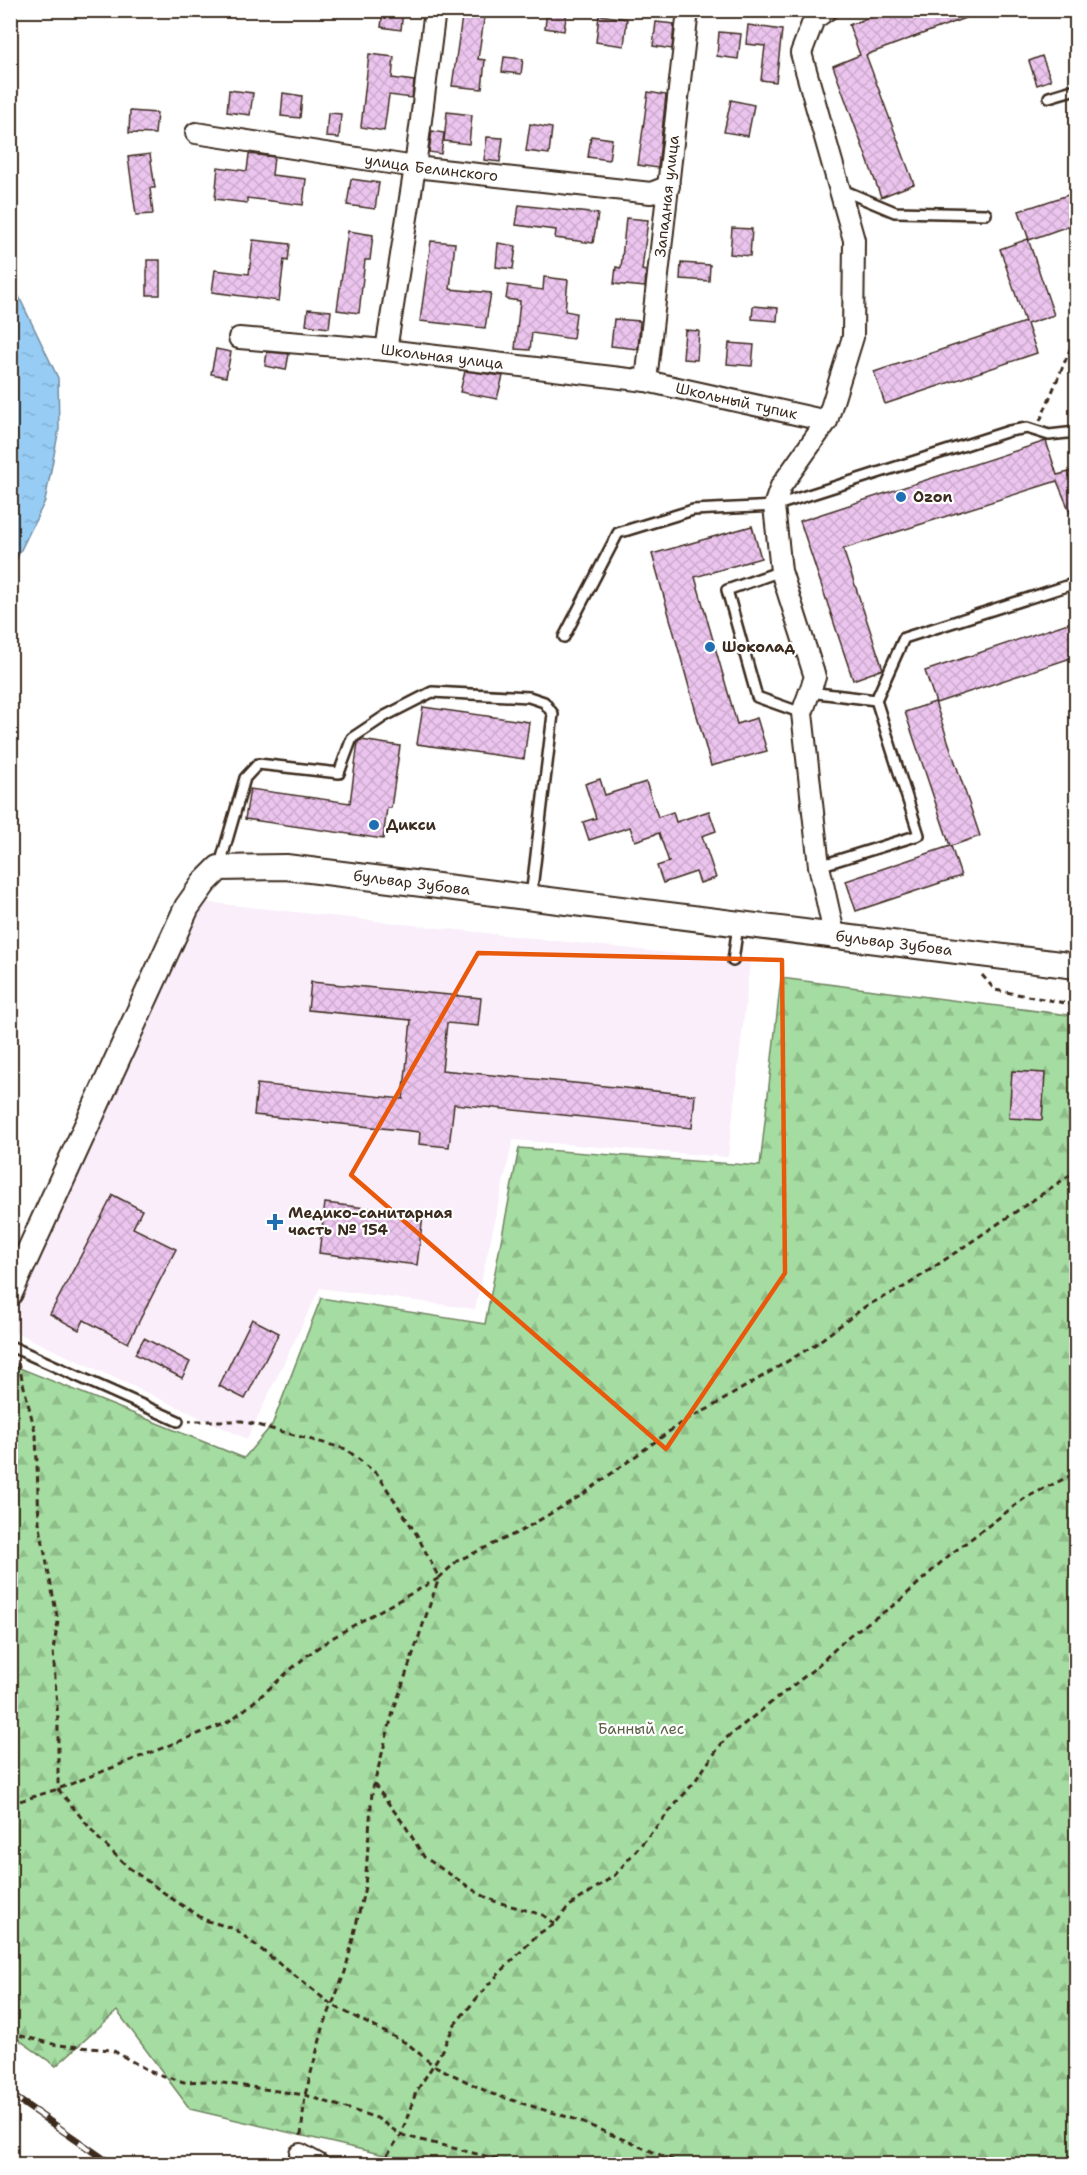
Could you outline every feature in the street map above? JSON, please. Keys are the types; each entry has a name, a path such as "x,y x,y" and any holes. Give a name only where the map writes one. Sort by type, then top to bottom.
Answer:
{"street":[{"path":"386,350 415,166 435,10"},
{"name":"Западная улица","path":"646,381 688,10"},
{"path":"820,13 801,53 854,240 853,337 827,421 781,486 774,506 782,571 815,677 802,713 819,866 835,938"},
{"name":"улица Белинского","path":"196,133 415,166 651,193 669,186"},
{"name":"Школьная улица","path":"239,338 386,350 646,381"},
{"name":"Школьный тупик","path":"646,381 827,421"},
{"name":"бульвар Зубова","path":"219,868 286,867 835,938 1077,966"},
{"path":"10,1293 188,907 204,883 219,868"},
{"path":"300,2154 318,2164"}],"lane":[{"path":"1049,97 1077,89"},
{"path":"840,189 895,212 986,214"},
{"path":"564,637 618,533 693,510 774,506 1009,431 1027,428 1049,435 1077,432"},
{"path":"782,571 727,590 757,697 802,713"},
{"path":"819,866 919,836 876,700 904,638 1077,583"},
{"path":"219,868 245,778 258,764 339,773 352,738 385,716 432,692 529,697 544,702 553,714 531,897"},
{"path":"809,692 876,700"},
{"path":"733,961 738,925"},
{"path":"12,1346 178,1421"}],"path":[{"path":"1036,430 1077,334"},
{"path":"976,968 995,990 1077,1005"},
{"path":"10,1804 58,1789 226,1723 250,1707 278,1679 322,1645 440,1578 457,1562 521,1531 582,1495 685,1419 708,1409 813,1346 866,1306 906,1286 1029,1200 1077,1171"},
{"path":"12,1346 36,1435 39,1522 58,1622 53,1650 58,1721 58,1789 99,1839 129,1868 205,1920 235,1929 332,2005 408,2044 433,2065 492,2094 574,2119 682,2164"},
{"path":"178,1421 242,1421 346,1449 378,1475 417,1535 440,1578 393,1712 375,1784 365,1887 345,1972 332,2005 305,2095 300,2154"},
{"path":"381,2164 401,2135 416,2092 455,2024 489,1984 538,1934 555,1924 568,1906 615,1875 680,1801 725,1739 814,1669 850,1635 897,1603 947,1557 1025,1498 1077,1473"},
{"path":"375,1784 424,1857 478,1893 494,1901 543,1915 555,1924"},
{"path":"10,2033 57,2045 112,2050 151,2072 184,2082 209,2081 305,2095 377,2118 401,2135 517,2164"}],"highlighted area":[{"path":"478,953 782,960 785,1273 666,1449 351,1175"}],"shaded area":[{"name":"Медико-санитарная часть № 154","path":"204,902 750,962 728,1157 513,1140 475,1309 320,1288 247,1439 11,1330 11,1321"}],"green space":[{"name":"Банный лес","path":"781,978 1076,1016 1076,2164 422,2164 190,2109 117,2011 56,2066 11,2034 10,1364 244,1458 272,1425 321,1298 485,1324 519,1148 760,1166"}],"water":[{"path":"11,280 58,378 59,429 45,501 11,570"}],"building":[{"path":"383,10 403,10 401,30 381,27"},
{"path":"463,10 485,13 478,59 485,60 482,89 452,86"},
{"path":"547,10 567,10 564,31 545,28"},
{"path":"889,10 981,12 866,55 914,184 881,197 833,66 860,55 849,25"},
{"path":"599,15 627,19 624,46 596,42"},
{"path":"656,22 674,24 672,49 653,46"},
{"path":"748,25 782,30 776,82 761,80 765,46 746,44"},
{"path":"719,32 741,34 738,59 717,56"},
{"path":"369,54 394,57 392,78 414,81 412,98 389,95 384,131 361,127"},
{"path":"1042,56 1051,80 1037,85 1029,61"},
{"path":"504,57 523,59 521,74 502,72"},
{"path":"229,90 253,93 250,115 227,112"},
{"path":"648,92 666,95 658,168 638,165"},
{"path":"283,93 302,96 300,118 281,116"},
{"path":"731,100 754,105 748,136 724,132"},
{"path":"130,111 157,113 155,134 129,133"},
{"path":"447,112 472,115 469,144 444,141"},
{"path":"328,113 341,114 339,138 326,137"},
{"path":"530,124 552,128 549,154 526,151"},
{"path":"432,131 444,133 441,154 429,152"},
{"path":"591,136 612,139 609,160 588,157"},
{"path":"487,137 503,138 500,162 484,160"},
{"path":"150,154 155,188 150,188 153,214 136,215 128,157"},
{"path":"249,154 274,157 272,175 306,179 303,205 247,198 247,203 215,199 218,167 247,171"},
{"path":"351,179 379,183 375,209 347,205"},
{"path":"1077,192 1077,223 1029,240 1019,211"},
{"path":"519,205 598,214 593,243 555,238 556,230 516,225"},
{"path":"626,218 648,220 642,270 646,271 645,287 614,284 616,267 621,268"},
{"path":"732,228 752,229 750,256 730,254"},
{"path":"348,231 373,235 370,260 365,260 359,313 337,310"},
{"path":"1028,239 1054,315 1027,324 1037,353 885,404 874,372 1025,322 1000,249"},
{"path":"253,240 290,244 288,261 284,260 279,301 212,292 215,270 249,274"},
{"path":"431,241 455,243 450,289 491,293 485,328 420,321"},
{"path":"498,243 516,246 513,269 496,267"},
{"path":"147,260 160,260 160,295 147,295"},
{"path":"681,263 710,265 709,281 680,279"},
{"path":"544,277 568,280 565,311 576,313 573,339 532,333 530,350 515,349 520,301 506,299 508,285 543,290"},
{"path":"753,306 778,308 777,321 752,319"},
{"path":"308,309 331,311 329,328 306,325"},
{"path":"614,319 640,321 638,349 611,346"},
{"path":"685,330 699,331 697,360 683,359"},
{"path":"729,343 754,345 752,366 727,364"},
{"path":"216,349 231,352 226,377 211,374"},
{"path":"267,352 289,354 286,370 265,366"},
{"path":"465,371 503,376 497,399 460,392"},
{"path":"1046,441 1057,475 1077,470 1077,529 1057,481 843,549 883,669 853,680 800,521"},
{"path":"752,526 761,558 695,577 737,724 757,718 767,751 711,766 652,554"},
{"path":"1077,620 1077,656 936,703 925,671"},
{"path":"935,702 980,836 951,846 961,876 856,911 846,881 950,846 905,712"},
{"path":"423,707 529,722 524,759 417,744"},
{"path":"361,740 400,746 391,808 387,808 383,839 245,819 250,789 350,803 358,742"},
{"path":"600,779 605,795 646,782 658,817 673,812 676,822 709,811 716,831 702,836 716,878 700,883 696,872 663,883 657,866 669,862 659,833 635,841 630,827 589,840 583,822 596,818 585,784"},
{"path":"311,982 481,998 478,1026 447,1023 442,1070 695,1095 692,1128 454,1104 449,1147 419,1144 420,1132 254,1115 257,1084 403,1099 411,1020 308,1010"},
{"path":"1012,1071 1045,1073 1042,1120 1009,1118"},
{"path":"113,1195 142,1210 133,1228 176,1249 128,1343 84,1320 79,1330 50,1314"},
{"path":"325,1203 423,1215 417,1265 319,1253"},
{"path":"252,1319 279,1333 245,1399 219,1386"},
{"path":"144,1338 190,1362 182,1378 135,1354"}],"railway":[{"path":"10,2094 111,2164"}],"place":[{"name":"Ozon","path":"901,497"},
{"name":"Шоколад","path":"710,647"},
{"name":"Дикси","path":"374,825"},
{"name":"Медико-санитарная часть № 154","path":"275,1222"}]}
